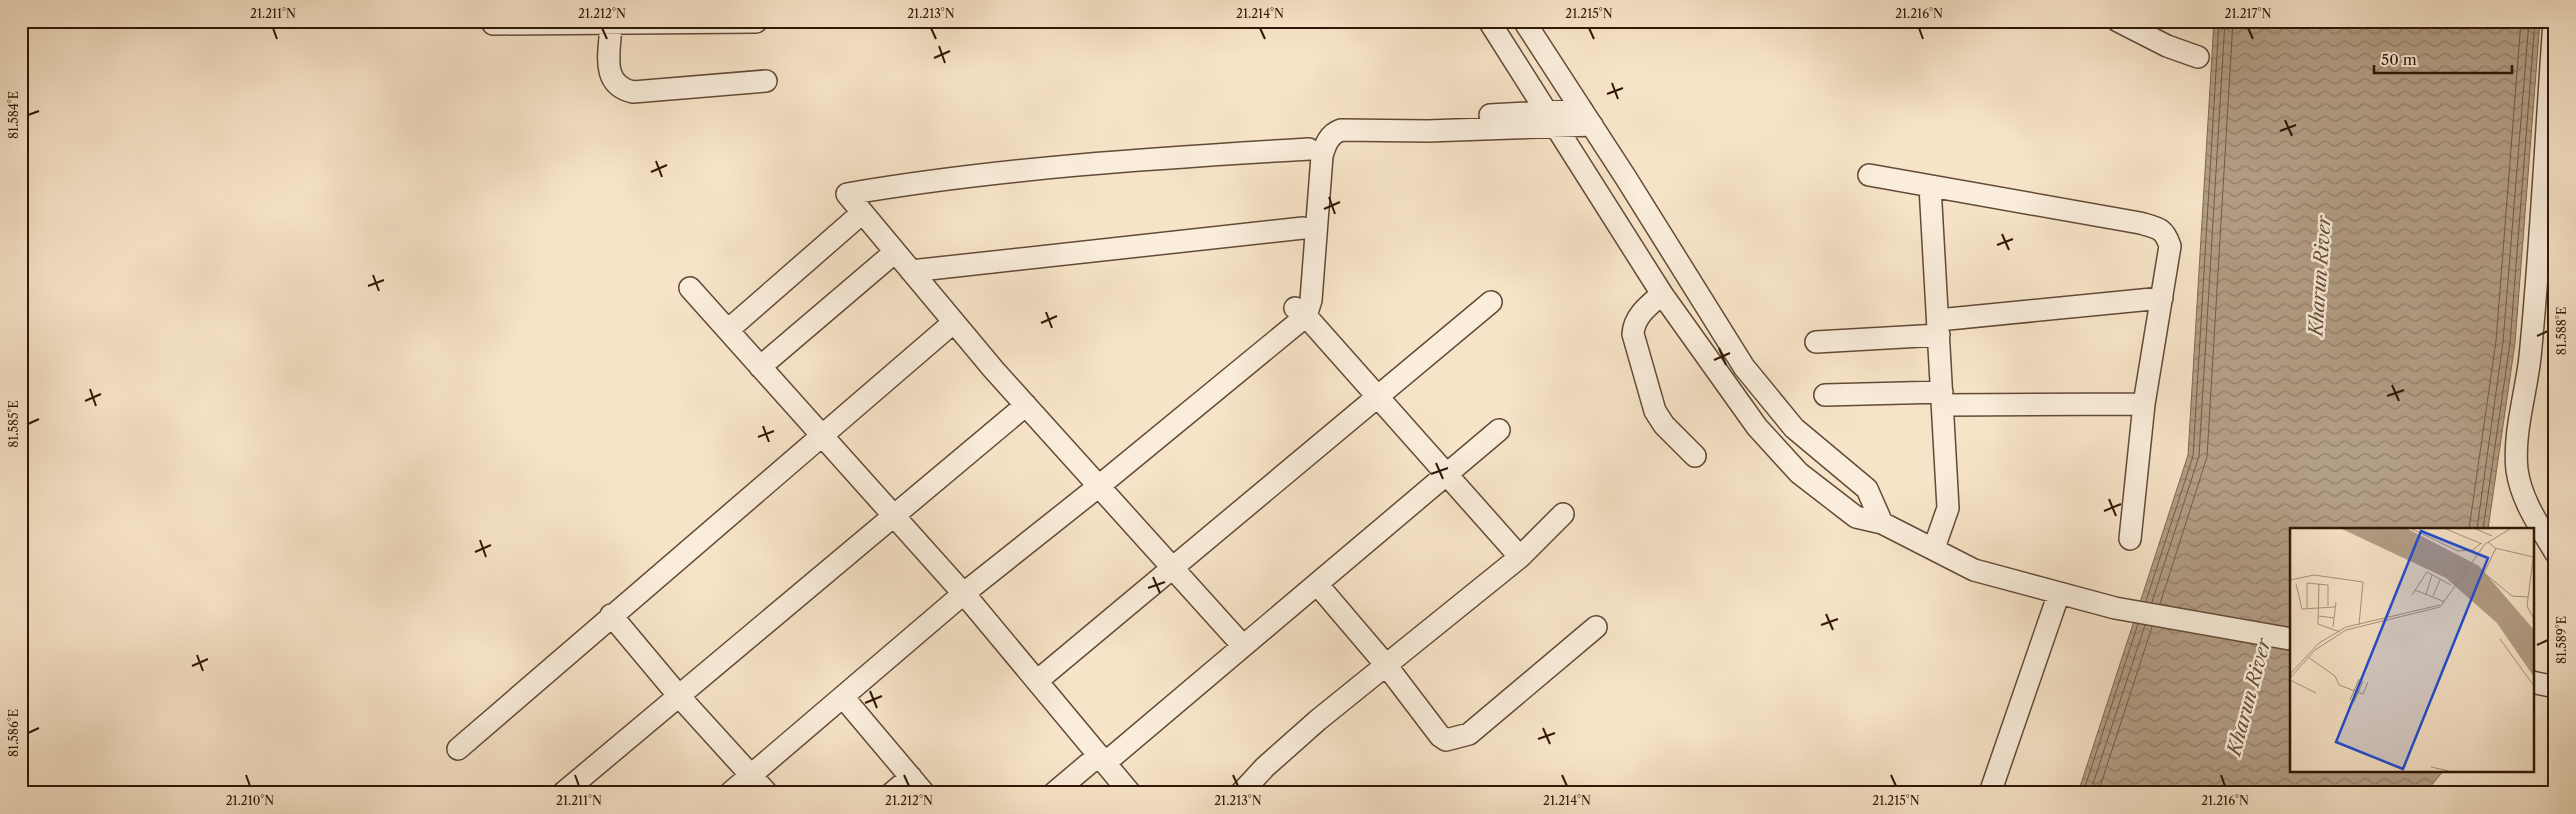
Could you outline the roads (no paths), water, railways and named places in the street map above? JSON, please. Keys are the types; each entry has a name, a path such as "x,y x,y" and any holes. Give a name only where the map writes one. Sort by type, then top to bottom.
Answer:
{"street":[{"path":"1489,21 1662,294 1757,427 1799,473 1856,517 1882,523 1974,570 2115,608 2290,639"},
{"path":"1524,21 1587,117 1744,367 1794,428 1867,488 1882,523"},
{"path":"2118,21 2168,46 2198,56"},
{"path":"2554,21 2530,358 2517,447 2517,471 2532,515 2555,552"},
{"path":"493,24 756,22"},
{"path":"611,23 610,72 613,83 620,89 633,92 766,81"},
{"path":"1520,558 1380,396 1298,316 1302,228 1309,149 1320,127 1329,120 1339,116 1551,120"},
{"path":"730,793 963,594 1099,486 1298,316 1311,300 1322,156 1325,144 1336,132 1587,117"},
{"path":"1243,646 1026,405 847,194 1054,168 1309,149"},
{"path":"1869,175 2157,227 2166,234 2170,246 2144,404 2130,539"},
{"path":"1930,186 1948,508 1934,548"},
{"path":"728,330 862,213"},
{"path":"911,271 1302,228"},
{"path":"760,366 895,252"},
{"path":"690,288 963,594 1130,793"},
{"path":"1662,294 1646,308 1633,324 1633,334 1655,411 1664,424 1695,456"},
{"path":"1816,342 2162,298"},
{"path":"1037,681 1492,302"},
{"path":"458,749 611,615 954,322"},
{"path":"1825,395 2144,404"},
{"path":"563,793 678,694 1026,405"},
{"path":"1757,427 1777,408"},
{"path":"1054,793 1102,759 1243,646 1448,475 1499,430"},
{"path":"1241,793 1265,767 1318,720 1520,558 1563,514"},
{"path":"1317,584 1386,665 1440,736 1439,742 1468,734 1596,627"},
{"path":"1990,793 2059,593"},
{"path":"611,615 678,694 752,774 767,793"},
{"path":"2534,682 2555,687"},
{"path":"843,697 924,793"},
{"path":"892,793 911,777"}],"water":[{"name":"Kharun River","path":"2214,21 2540,21 2515,343 2488,528 2290,528 2290,772 2442,772 2425,793 2078,793 2188,455"}]}
